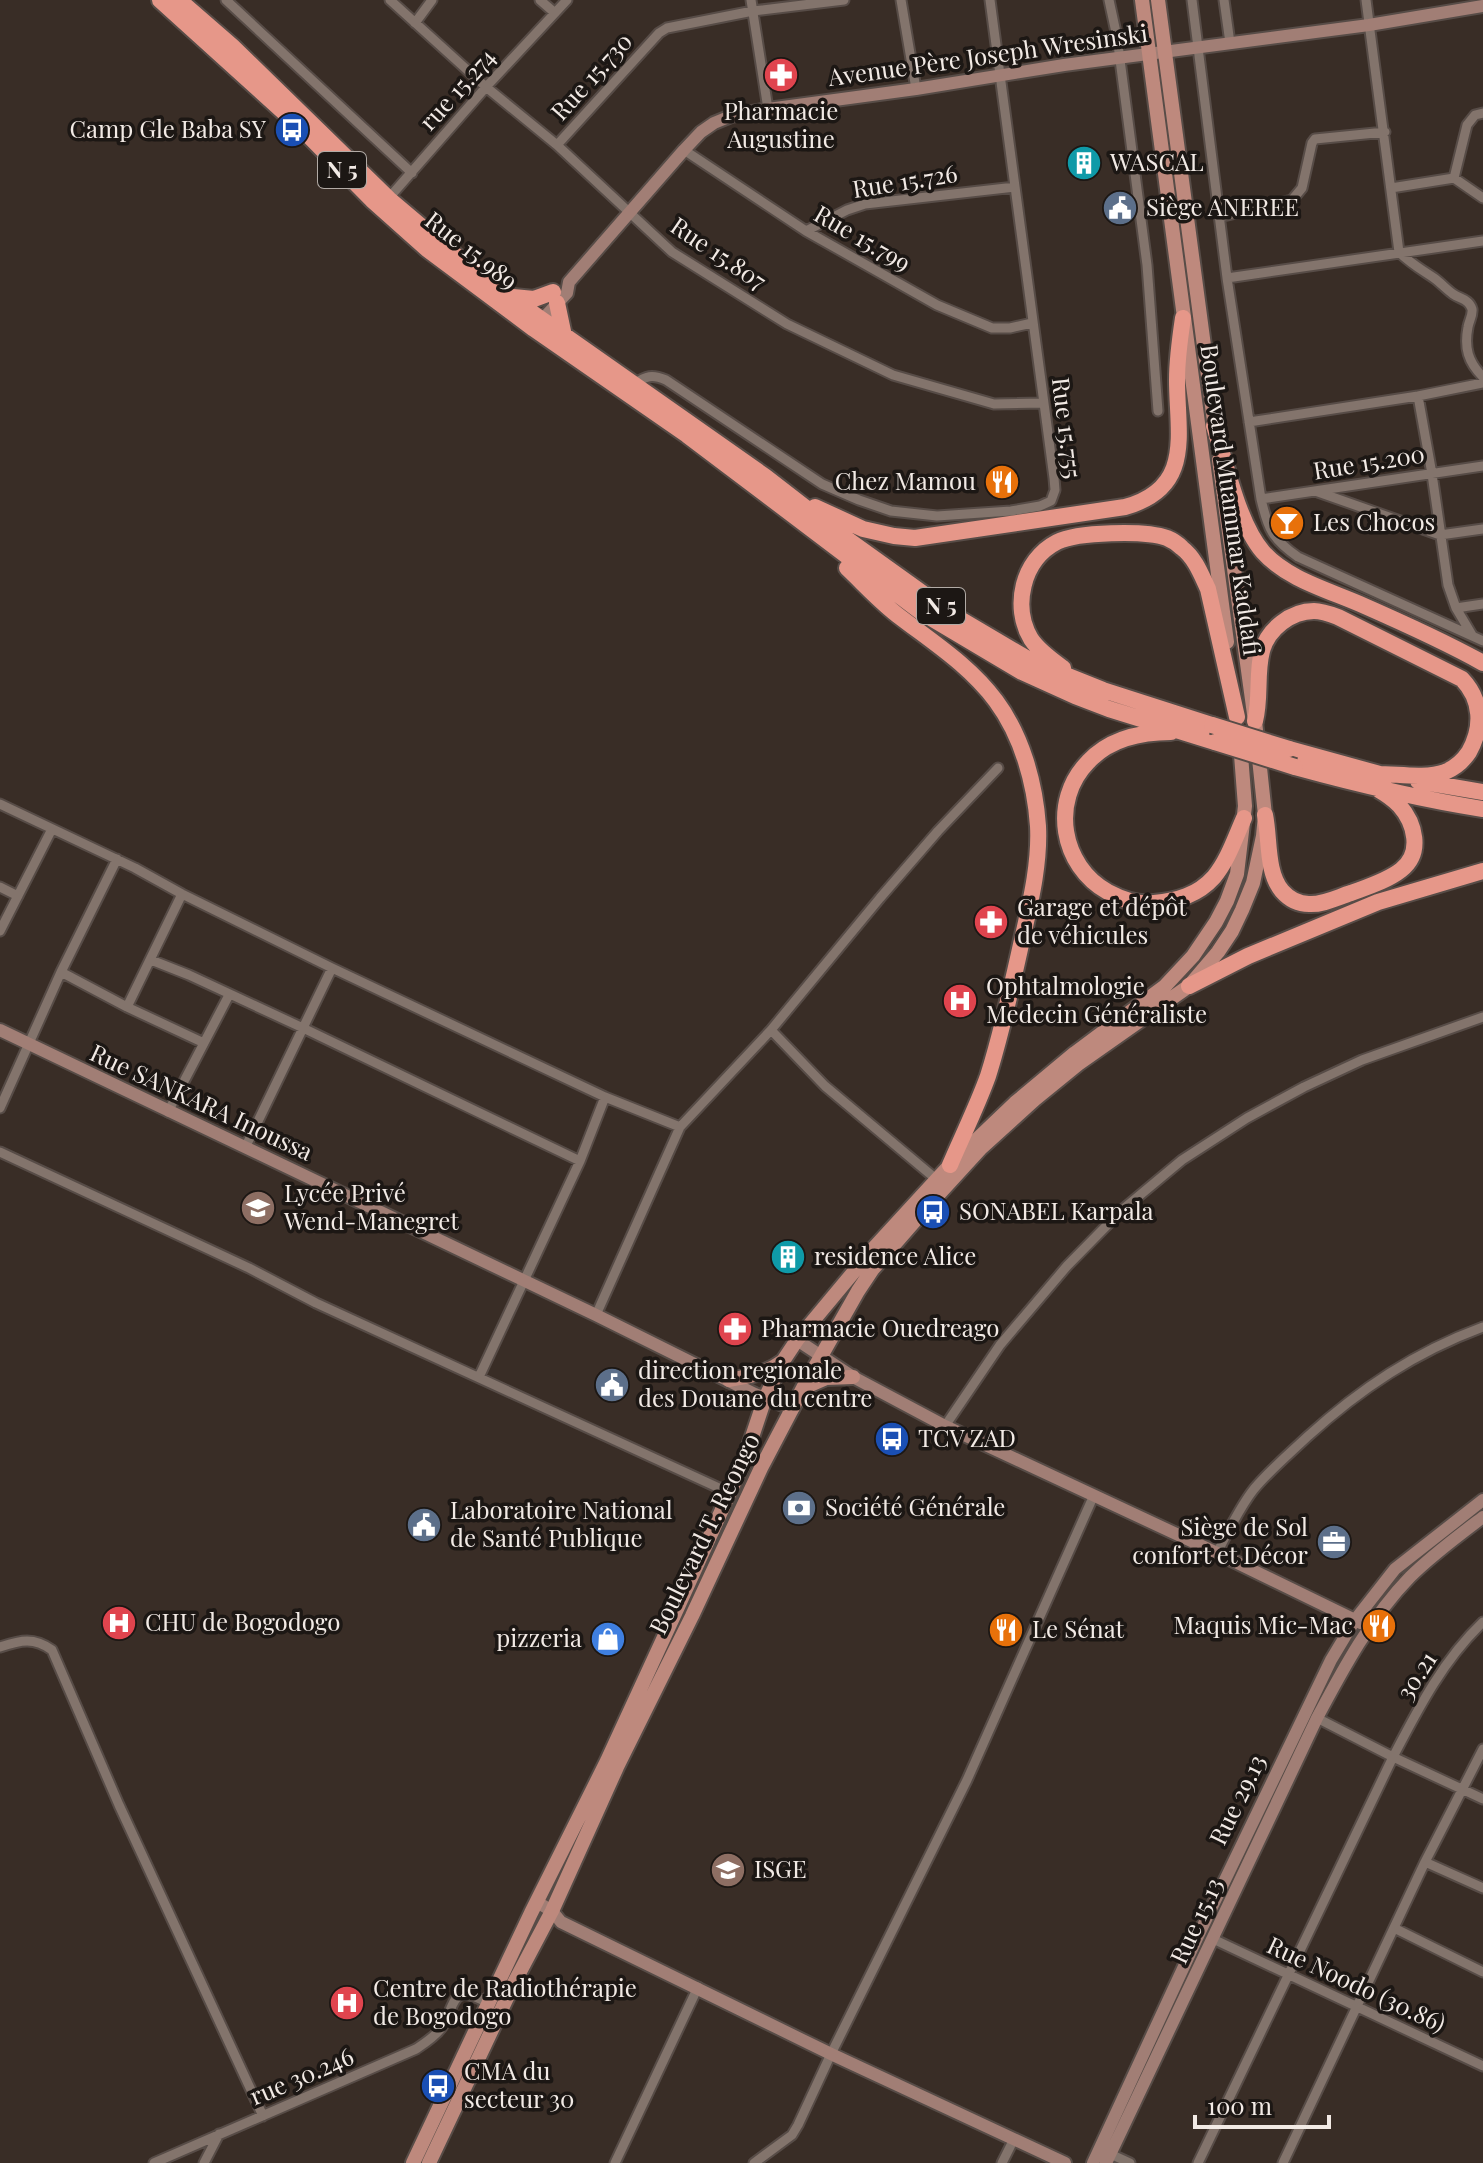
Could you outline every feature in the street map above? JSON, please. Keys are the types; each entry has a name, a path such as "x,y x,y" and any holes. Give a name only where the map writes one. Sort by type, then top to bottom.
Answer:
{"highway":[{"name":"Rue 15.989","path":"160,0 384,203 427,249 533,321 687,435 788,502"},
{"name":"N 5","path":"179,0 232,46 384,203 508,296 533,321 564,336 634,384 788,502 921,612 1022,672 1109,709 1184,733 1213,734 1289,749 1420,799 1483,809"},
{"path":"508,296 519,299 555,298 564,336"},
{"path":"788,502 863,529 915,538 1140,503 1164,485 1179,455 1177,380 1183,318"},
{"path":"1214,426 1244,520 1262,551 1277,565 1483,663"},
{"name":"N 5","path":"788,502 833,529 963,621 1033,662 1295,767 1378,782 1483,792"},
{"path":"788,502 898,616 942,647 974,677 996,701 1014,731 1026,760 1038,826 1037,856 1026,922 987,1077 950,1165"},
{"path":"1103,690 1074,676 1032,641 1024,624 1020,601 1023,584 1035,562 1056,542 1075,537 1144,533 1167,538 1180,545 1200,570 1208,589 1237,717"},
{"path":"1255,721 1262,652 1272,633 1285,621 1304,612 1324,612 1338,617 1462,679 1470,688 1481,718 1476,741 1465,758 1452,769 1378,782"},
{"path":"1184,733 1136,735 1112,744 1087,762 1071,786 1066,811 1067,840 1079,867 1088,878 1122,899 1146,904 1173,902 1199,891 1212,879 1223,865 1244,818"},
{"path":"1265,815 1272,873 1280,888 1291,899 1304,904 1323,902 1367,887 1401,870 1415,850 1413,830 1406,815 1378,782"},
{"path":"1189,986 1248,956 1378,902 1483,871"}],"main road":[{"name":"Boulevard Muammar Kaddafi","path":"1142,0 1244,787 1244,818 1237,874 1227,901 1193,956 1165,986"},
{"name":"Boulevard Muammar Kaddafi","path":"1158,0 1265,815 1253,883 1232,931 1218,952"},
{"name":"Boulevard T. Reongo","path":"429,2163 514,1983 553,1918 617,1767 761,1468 846,1309 872,1270 981,1148 1078,1064 1189,986 1218,952"},
{"name":"Boulevard T. Reongo","path":"413,2163 607,1761 730,1493 765,1398 783,1361 872,1250 950,1165 1015,1103 1075,1053 1165,986"},
{"path":"729,1380 757,1376 783,1361"},
{"path":"803,1388 826,1378 853,1377"}],"street":[{"path":"226,0 412,173"},
{"name":"Rue 15.807","path":"390,0 486,87 557,145 672,252 787,324 893,375 994,404 1043,403"},
{"path":"415,23 432,0"},
{"path":"540,0 555,13"},
{"name":"rue 15.274","path":"384,203 567,0"},
{"path":"751,0 768,109"},
{"name":"Rue 15.730","path":"557,145 659,33 676,26 753,11 844,0"},
{"path":"901,0 916,89"},
{"name":"Rue 15.755","path":"634,384 655,375 666,380 822,484 891,511 937,516 1011,511 1051,501 1055,490 1054,478 990,0"},
{"path":"1109,0 1147,265 1158,411"},
{"path":"1192,0 1227,278 1267,524 1280,545 1298,557 1483,641"},
{"path":"1224,0 1230,43"},
{"path":"1249,422 1418,396 1483,380 1467,353 1471,306 1399,252 1366,0"},
{"name":"Avenue Père Joseph Wresinski","path":"533,321 555,298 567,293 569,282 701,132 731,116 1483,6"},
{"path":"1454,178 1467,125 1475,115 1483,113"},
{"path":"1219,217 1292,200 1302,188 1315,139 1385,132"},
{"name":"Rue 15.799","path":"684,150 806,231 937,305 992,328 1032,323"},
{"path":"1391,188 1454,178 1483,198"},
{"name":"Rue 15.726","path":"806,231 865,204 1015,187"},
{"path":"1227,278 1483,241"},
{"path":"1418,396 1448,585 1456,608 1472,635"},
{"name":"Rue 15.200","path":"1261,499 1483,466"},
{"path":"1318,492 1440,535 1483,529"},
{"path":"1456,608 1483,604"},
{"path":"596,1315 680,1127 771,1030 938,831 998,768"},
{"path":"0,804 117,859 332,968 605,1097 680,1127"},
{"path":"0,931 52,829"},
{"path":"0,1108 61,972 117,859"},
{"path":"0,887 18,896"},
{"path":"127,1007 182,894"},
{"path":"151,960 303,1028 580,1161"},
{"path":"245,1148 332,968"},
{"path":"61,972 204,1043"},
{"path":"168,1112 229,995"},
{"path":"945,1426 1000,1345 1067,1266 1122,1210 1182,1160 1247,1118 1304,1087 1362,1060 1483,1017"},
{"name":"Rue SANKARA Inoussa","path":"0,1030 793,1409"},
{"path":"771,1030 825,1086 936,1179"},
{"path":"479,1377 580,1161 605,1097"},
{"path":"0,1152 249,1268 316,1303 730,1493"},
{"path":"1217,1553 1253,1491 1328,1418 1370,1384 1483,1327"},
{"path":"797,1340 853,1377 945,1426 1370,1628"},
{"path":"754,2163 792,2135 967,1780 1094,1495"},
{"name":"Rue 29.13","path":"1093,2163 1105,2155 1199,1934 1331,1660 1355,1620 1395,1569 1483,1500"},
{"name":"Rue 15.13","path":"1105,2155 1213,1939 1317,1718 1343,1671 1370,1628 1410,1577 1483,1517"},
{"name":"30.21","path":"1198,2163 1393,1757 1426,1696 1466,1639 1483,1622"},
{"path":"0,1647 33,1640 52,1650 119,1805 263,2116"},
{"path":"1317,1718 1483,1799"},
{"path":"1283,2163 1425,1862 1483,1749"},
{"path":"1425,1862 1483,1888"},
{"path":"534,1907 831,2054 1065,2163"},
{"path":"1394,1928 1483,1972"},
{"name":"Rue Noodo (30.86)","path":"1213,1939 1483,2066"},
{"path":"615,2163 698,1987"},
{"name":"rue 30.246","path":"154,2163 416,2049 440,2030 456,1998 464,1994 472,1994 488,2003"},
{"path":"204,2163 219,2134"},
{"path":"1002,2163 1014,2139"},
{"path":"1105,2155 1130,2163"}],"place":[{"name":"Pharmacie Augustine","path":"781,75"},
{"name":"Camp Gle Baba SY","path":"292,130"},
{"name":"WASCAL","path":"1084,163"},
{"name":"Siège ANEREE","path":"1120,208"},
{"name":"Chez Mamou","path":"1002,482"},
{"name":"Les Chocos","path":"1287,523"},
{"name":"Garage et dépôt de véhicules","path":"991,922"},
{"name":"Ophtalmologie Medecin Généraliste","path":"960,1001"},
{"name":"Lycée Privé Wend-Manegret","path":"258,1208"},
{"name":"SONABEL Karpala","path":"933,1212"},
{"name":"residence Alice","path":"788,1257"},
{"name":"Pharmacie Ouedreago","path":"735,1329"},
{"name":"direction regionale des Douane du centre","path":"612,1385"},
{"name":"TCV ZAD","path":"892,1439"},
{"name":"Société Générale","path":"799,1508"},
{"name":"Laboratoire National de Santé Publique","path":"424,1525"},
{"name":"Siège de Sol confort et Décor","path":"1334,1542"},
{"name":"CHU de Bogodogo","path":"119,1623"},
{"name":"Maquis Mic-Mac","path":"1379,1626"},
{"name":"Le Sénat","path":"1006,1630"},
{"name":"pizzeria","path":"608,1639"},
{"name":"ISGE","path":"728,1870"},
{"name":"Centre de Radiothérapie de Bogodogo","path":"347,2003"},
{"name":"CMA du secteur 30","path":"438,2086"}]}
